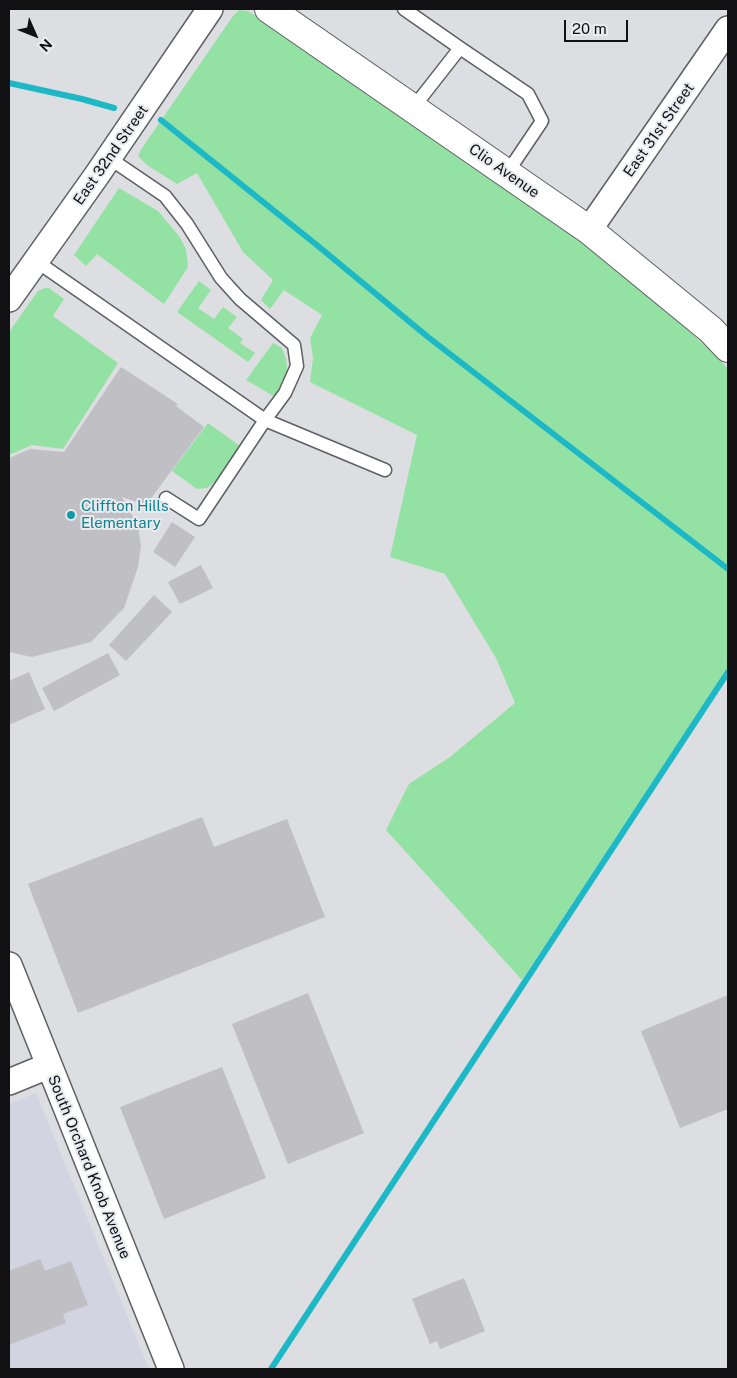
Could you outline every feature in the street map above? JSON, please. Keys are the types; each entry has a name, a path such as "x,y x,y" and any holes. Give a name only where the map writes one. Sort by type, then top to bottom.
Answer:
{"street":[{"name":"East 32nd Street","path":"9,299 109,158 210,9"},
{"name":"Clio Avenue","path":"269,9 589,230 711,330 728,348"},
{"name":"East 31st Street","path":"589,230 728,29"},
{"name":"South Orchard Knob Avenue","path":"9,965 170,1369"},
{"path":"9,1082 48,1066"}],"lane":[{"path":"404,9 528,94 542,121 506,173"},
{"path":"413,108 460,48"},
{"path":"109,158 166,196 187,224 221,278 240,299 294,345 297,366 285,393 199,519 166,498"},
{"path":"36,261 265,420 385,470"}],"shaded area":[{"path":"36,1093 149,1369 9,1369 9,1104"}],"green space":[{"path":"239,10 248,11 324,61 610,258 728,369 728,667 522,980 386,830 409,784 450,757 515,703 496,658 445,574 390,557 417,435 310,382 313,358 310,338 322,315 284,290 270,309 261,300 273,280 243,252 197,173 177,184 147,165 138,156 233,16"},
{"path":"119,188 158,211 179,236 186,249 188,267 164,304 97,254 86,266 74,255"},
{"path":"199,281 211,290 198,308 214,319 223,307 237,317 228,328 243,339 240,343 255,353 248,362 177,312"},
{"path":"49,288 64,299 53,316 118,363 63,449 32,445 9,455 9,332 38,291"},
{"path":"273,343 282,348 286,359 288,377 275,397 246,380"},
{"path":"208,423 243,448 224,475 207,488 197,489 172,471"}],"building":[{"name":"Cliffton Hills Elementary","path":"121,367 178,404 176,406 204,427 146,505 122,497 138,526 141,546 138,567 124,608 91,642 32,657 9,652 9,458 30,449 64,452"},
{"name":"Cliffton Hills Elementary","path":"172,522 195,537 175,567 153,552"},
{"name":"Cliffton Hills Elementary","path":"201,565 213,588 180,604 168,582"},
{"path":"154,595 172,612 126,661 109,645"},
{"path":"108,653 120,675 54,711 42,688"},
{"path":"29,672 45,709 9,725 9,681"},
{"path":"202,817 214,847 287,819 325,917 78,1013 28,884"},
{"path":"308,993 364,1133 288,1164 232,1024"},
{"path":"728,995 728,1109 680,1128 641,1031"},
{"path":"222,1067 266,1178 164,1219 120,1107"},
{"path":"40,1259 45,1271 71,1261 88,1305 63,1314 66,1323 9,1345 9,1271"},
{"path":"464,1278 485,1331 440,1349 437,1341 430,1344 412,1299"}],"waterway":[{"path":"9,83 114,108"},
{"path":"161,120 428,337 728,569"},
{"path":"271,1369 728,672"}],"place":[{"name":"Cliffton Hills Elementary","path":"71,515"}]}
